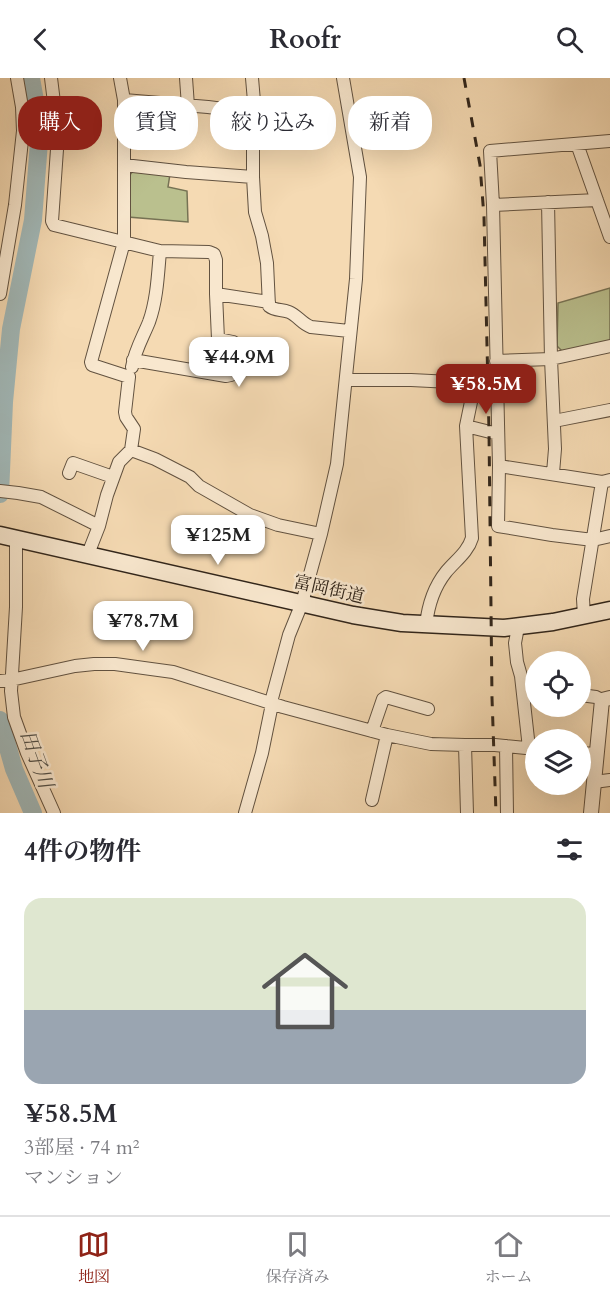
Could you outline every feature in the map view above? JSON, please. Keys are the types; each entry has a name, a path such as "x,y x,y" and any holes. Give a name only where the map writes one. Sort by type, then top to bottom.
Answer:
{"main road":[{"name":"富岡街道","path":"8,536 380,620 491,628 518,627 610,610"}],"street":[{"path":"0,294 15,206 23,131 17,78"},
{"path":"51,78 58,135 52,221 54,225 160,250 214,254 216,260 218,339 238,345 234,371 231,375 133,360"},
{"path":"120,78 123,96"},
{"path":"186,78 187,96"},
{"path":"252,78 254,96"},
{"path":"245,813 262,753 271,702 289,635 302,603 336,470 356,279 360,177 343,78"},
{"path":"610,141 490,151 494,205 498,526 552,536 593,540 610,536"},
{"path":"577,144 610,237"},
{"path":"124,150 124,242 91,362 92,365 129,376"},
{"path":"252,150 255,212 267,263 269,306 272,309 290,312 305,325 349,331"},
{"path":"124,165 253,177"},
{"path":"494,205 597,200"},
{"path":"548,202 555,449 553,473"},
{"path":"88,554 119,462 131,450 134,429 125,412 129,376 133,360 150,320 160,250"},
{"path":"216,294 269,302"},
{"path":"496,361 551,359 610,346"},
{"path":"346,380 467,381 471,390 472,397 466,426 472,538 469,546 447,571 435,590 426,624"},
{"path":"554,421 610,410"},
{"path":"466,426 498,434"},
{"path":"131,450 155,459 190,477 199,486 250,516 278,525 321,534"},
{"path":"69,473 73,463 113,477"},
{"path":"499,465 606,481 583,599 584,616"},
{"path":"6,492 41,497 99,526"},
{"path":"8,536 16,607 6,680 14,717 27,753 54,813"},
{"path":"518,627 515,643 517,662 529,729"},
{"path":"6,680 75,666 115,664 172,672 283,707 387,735 431,744 465,746 495,744 525,747"},
{"path":"591,696 606,699 591,813"},
{"path":"372,731 383,699 386,697 428,709"},
{"path":"372,800 387,735"},
{"path":"465,746 467,813"},
{"path":"506,746 507,813"},
{"path":"591,754 597,754"},
{"path":"594,782 610,780"}],"green space":[{"path":"133,171 170,174 168,187 187,191 188,222 128,217 129,176"},
{"path":"610,288 610,342 563,352 557,346 558,303"}],"waterway":[{"name":"田子川","path":"0,494 4,402 11,329 33,220 40,129 31,78"},
{"name":"田子川","path":"0,720 14,769 33,813"}],"railway":[{"path":"464,78 480,165 484,217 496,813"}]}
